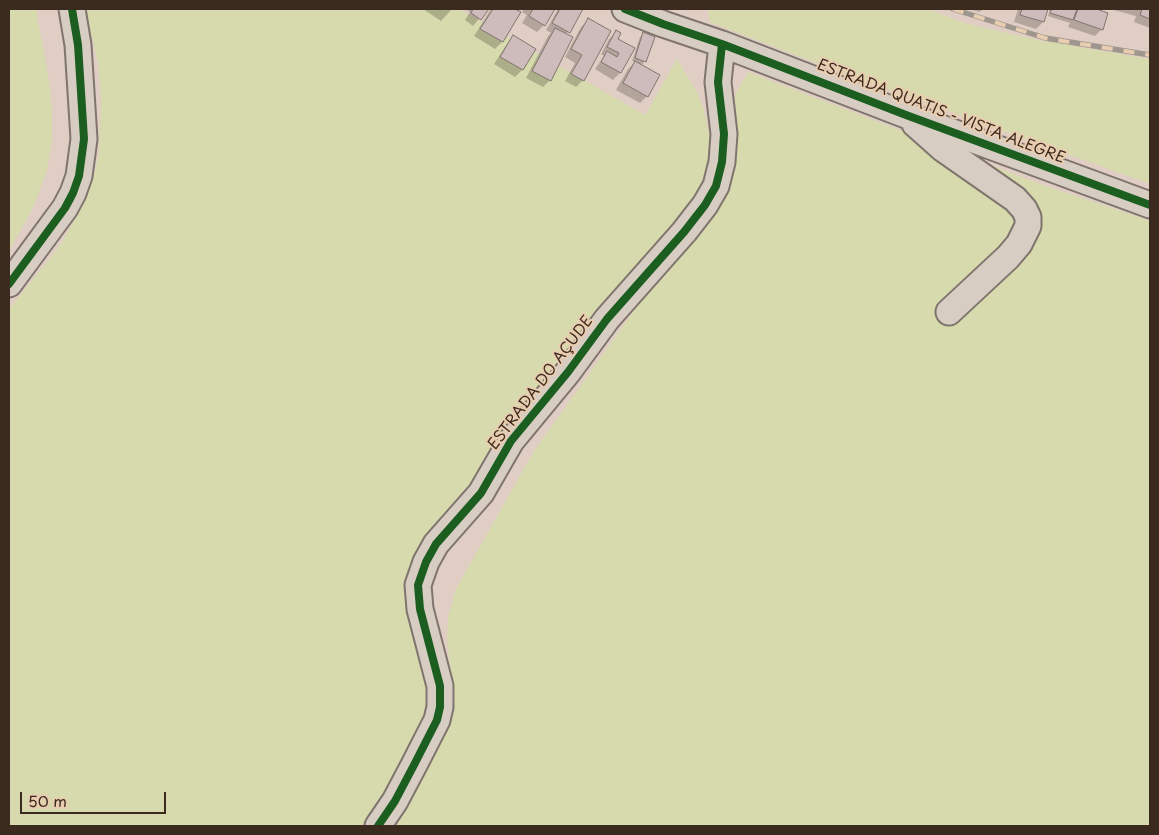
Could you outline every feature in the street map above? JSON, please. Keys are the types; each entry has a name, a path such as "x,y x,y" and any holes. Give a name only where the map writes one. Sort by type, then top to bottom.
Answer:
{"street":[{"path":"9,284 65,208 74,193 79,176 84,139 78,45 72,9"},
{"name":"ESTRADA QUATIS - VISTA ALEGRE","path":"625,9 1150,205"},
{"name":"ESTRADA DO AÇUDE","path":"378,826 395,801 414,765 437,720 440,707 440,686 420,609 418,585 426,562 436,544 481,493 511,441 568,372 607,319 684,232 716,186 722,162 724,134 718,82 722,44"},
{"path":"906,115 942,148 1016,199 1028,217 1028,226 1019,244 949,312"}],"green space":[{"path":"9,9 36,9 49,82 52,111 52,141 47,170 33,208 9,251"},
{"path":"83,9 459,9 645,115 677,59 698,94 704,110 710,140 710,154 701,187 693,201 623,283 534,393 499,439 459,506 425,548 425,650 429,713 369,826 9,826 9,309 59,247 86,200 93,179 99,153 101,98 98,64 90,27"},
{"path":"708,9 927,9 968,24 1038,40 1150,59 1150,184 811,61 710,22"},
{"path":"748,72 1040,184 1150,221 1150,826 394,826 444,736 451,713 454,693 447,642 448,617 456,589 534,451 643,298 718,205 736,135 735,95"}],"building":[{"path":"473,9 489,9 481,20 471,13"},
{"path":"493,9 515,9 521,12 503,42 480,29"},
{"path":"533,9 555,9 545,26 529,16"},
{"path":"560,9 583,9 570,33 552,23"},
{"path":"1022,9 1048,9 1044,22 1020,15"},
{"path":"1052,9 1077,9 1073,20 1050,13"},
{"path":"1078,9 1100,9 1108,13 1103,30 1074,20"},
{"path":"1142,9 1150,9 1150,19 1140,15"},
{"path":"588,18 611,31 584,81 571,74 582,55 571,49"},
{"path":"555,28 573,37 551,81 532,71"},
{"path":"616,30 621,33 618,39 635,48 621,73 601,62 607,51 617,57 619,53 607,47"},
{"path":"643,32 655,37 646,62 635,58"},
{"path":"513,35 536,49 523,70 500,57"},
{"path":"635,61 660,75 648,97 623,83"}],"railway":[{"path":"953,9 1045,38 1150,55"}],"cycle path":[{"path":"9,284 65,208 79,176 84,139 78,45 72,9"},
{"path":"625,9 1150,205"},
{"path":"378,826 395,801 414,765 437,720 440,707 440,686 420,609 418,585 426,562 436,544 481,493 511,441 568,372 607,319 684,232 705,205 716,186 722,162 724,134 718,82 722,44"}]}
